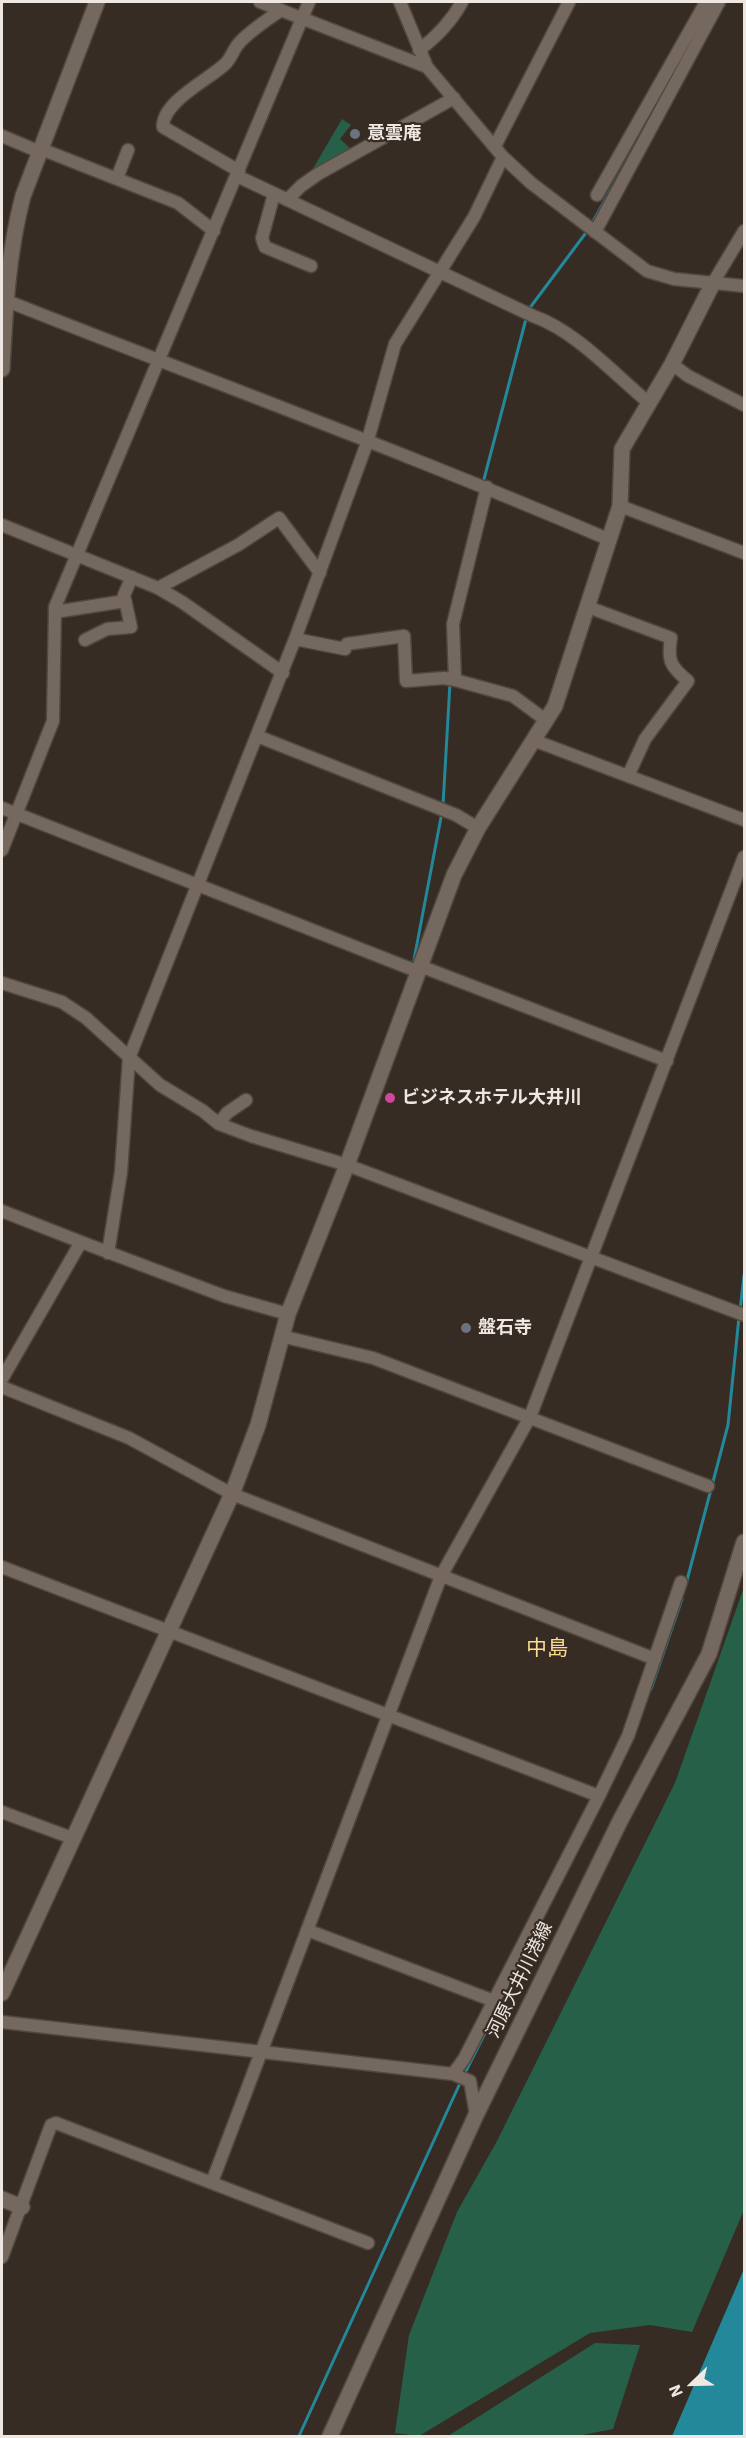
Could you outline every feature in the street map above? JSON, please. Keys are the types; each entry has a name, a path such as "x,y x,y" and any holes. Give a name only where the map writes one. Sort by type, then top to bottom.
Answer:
{"street":[{"path":"2,369 4,300 14,228 23,196 97,2"},
{"path":"260,2 427,67"},
{"path":"2,850 53,721 55,612 309,2"},
{"path":"400,2 427,67 503,157 531,183 647,271 674,279 744,286"},
{"path":"419,50 436,38 453,19 462,2"},
{"path":"495,146 569,2"},
{"path":"597,195 706,2"},
{"path":"594,232 719,2"},
{"path":"281,10 242,39 227,64 181,96 162,121 163,127 274,194 552,323 649,403"},
{"path":"287,200 318,174 454,98"},
{"path":"2,136 178,203 214,231"},
{"path":"117,178 128,150"},
{"path":"108,1253 122,1172 129,1058 283,673 367,442 395,344 474,217 503,157"},
{"path":"274,194 262,238 265,247 311,266"},
{"path":"2,1993 232,1494 258,1425 288,1314 342,1163 454,875 478,828 555,706 620,506 622,449 672,364 713,283 744,231"},
{"path":"4,300 483,486 610,540"},
{"path":"672,364 688,376 744,405"},
{"path":"451,680 453,624 483,486"},
{"path":"620,506 744,553"},
{"path":"158,588 238,544 279,518 320,573"},
{"path":"2,525 158,588 182,602 283,673"},
{"path":"85,640 107,628 131,627 124,595 132,577"},
{"path":"55,612 125,601"},
{"path":"588,607 671,638 668,654 674,669 688,681 645,739 628,776"},
{"path":"295,639 345,649 347,644 404,636 406,681 451,680 513,696 547,721"},
{"path":"257,736 436,807 478,828"},
{"path":"533,740 744,820"},
{"path":"2,808 416,970 667,1060"},
{"path":"212,2182 441,1576 530,1417 744,856"},
{"path":"2,983 62,1002 86,1018 160,1086 203,1111 219,1124 342,1163 741,1314"},
{"path":"219,1124 227,1113 246,1100"},
{"path":"2,1210 108,1253 224,1296 288,1314"},
{"path":"2,1379 81,1242"},
{"path":"281,1336 373,1358 708,1486"},
{"path":"2,1387 129,1438 232,1494 655,1659"},
{"name":"河原大井川港線","path":"330,2436 476,2115 620,1821 709,1654 744,1542"},
{"path":"2,1567 599,1796"},
{"path":"459,2077 464,2059 628,1736 681,1582"},
{"path":"2,1812 72,1838"},
{"path":"307,1930 494,2001"},
{"path":"2,2022 459,2077 470,2081 476,2115"},
{"path":"2,2257 51,2125 56,2123 368,2243"},
{"path":"2,2199 22,2207"}],"green space":[{"path":"342,119 351,125 340,139 352,150 311,172"},
{"path":"744,1587 744,2210 692,2332 650,2325 590,2333 419,2436 395,2433 409,2335 457,2212 497,2141 675,1783"},
{"path":"595,2343 640,2345 613,2429 577,2436 448,2436"}],"water":[{"path":"744,2269 744,2436 672,2436"}],"waterway":[{"path":"591,225 629,157"},
{"path":"529,309 588,230"},
{"path":"483,483 527,315"},
{"path":"443,805 450,683"},
{"path":"413,965 442,812"},
{"path":"740,1311 744,1275"},
{"path":"686,1584 728,1425 739,1317"},
{"path":"651,1689 682,1599"},
{"path":"464,2075 500,2003"},
{"path":"299,2436 461,2081"}],"place":[{"name":"意雲庵","path":"355,134"},
{"name":"ビジネスホテル大井川","path":"390,1098"},
{"name":"盤石寺","path":"466,1328"}],"district":[{"name":"中島","path":"547,1649"}]}
